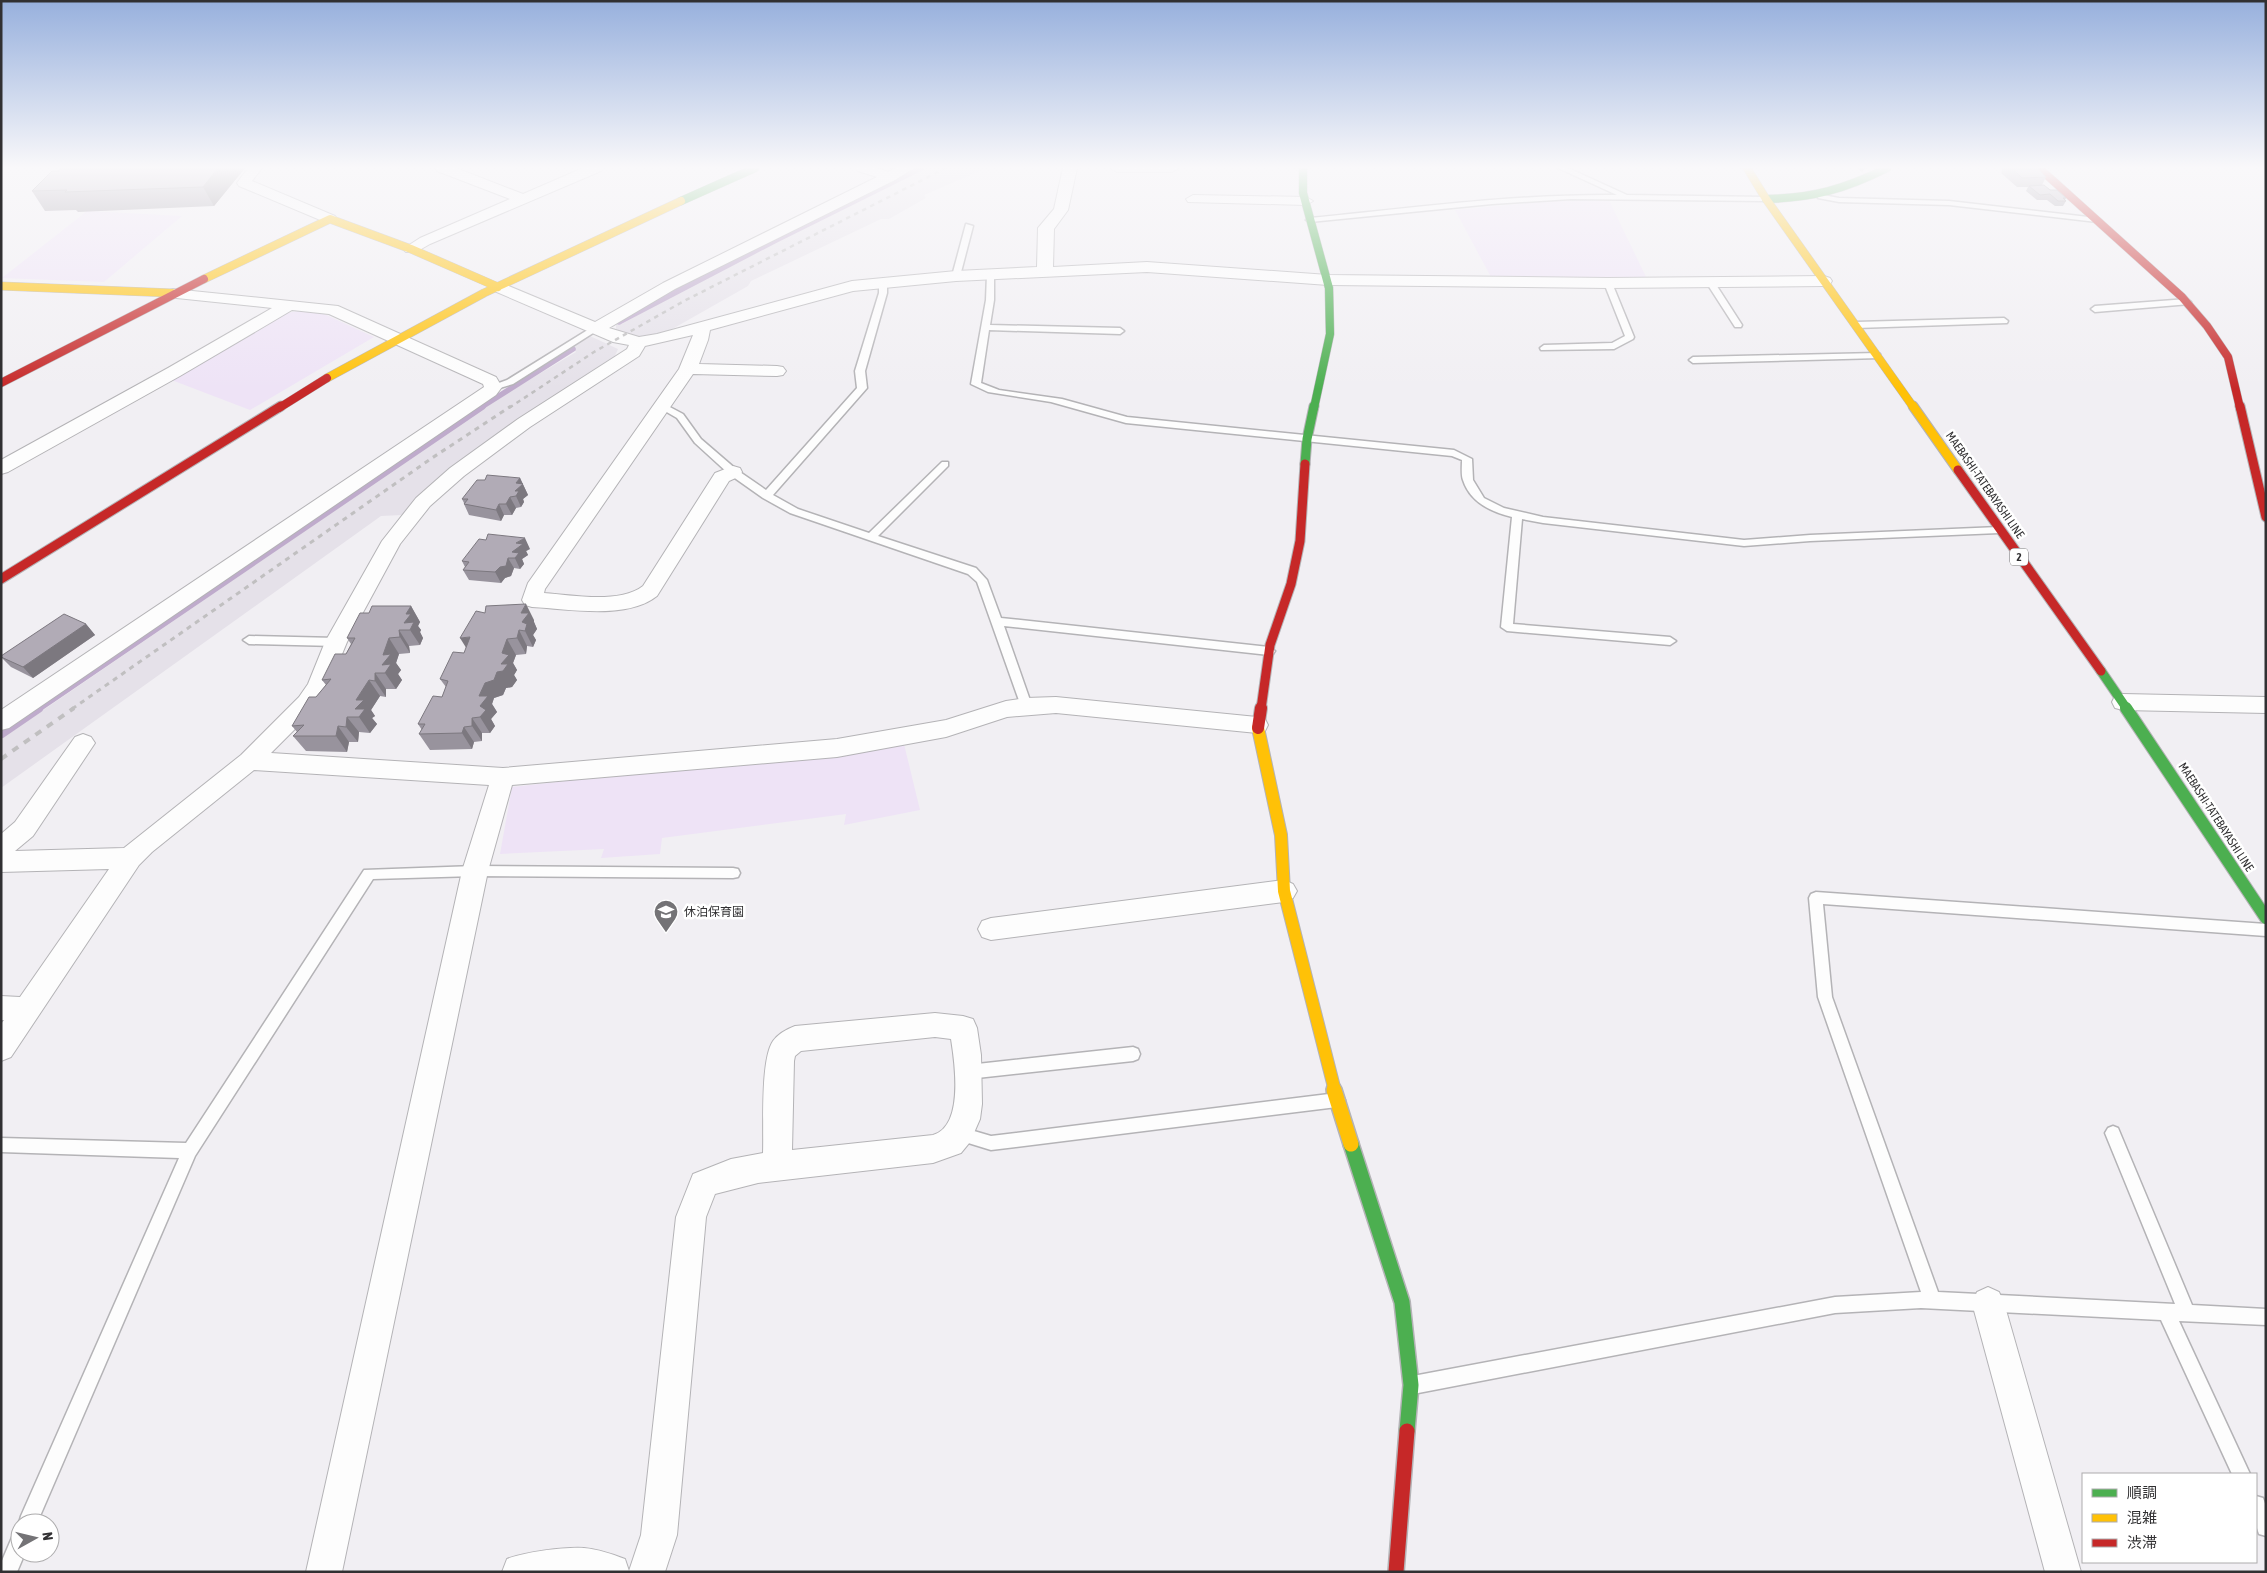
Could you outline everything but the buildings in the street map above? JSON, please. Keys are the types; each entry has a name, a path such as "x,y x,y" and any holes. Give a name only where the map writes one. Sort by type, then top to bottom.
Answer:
{"street":[{"path":"1,383 174,294 283,241"},
{"path":"390,241 629,342 639,342 701,327 830,292 883,282 1045,271 1147,267 1328,280 1608,283 1824,281"},
{"path":"411,249 424,241"},
{"path":"1,580 310,389 396,339 498,286 595,241"},
{"path":"597,328 669,286 759,241"},
{"path":"1045,271 1046,241"},
{"path":"1316,241 1328,280 1330,334 1307,439 1300,541 1291,584 1269,651 1257,725 1268,767 1281,835 1284,891 1337,1100 1402,1302 1411,1386 1396,1572"},
{"name":"MAEBASHI-TATEBAYASHI LINE","path":"1796,241 1999,530 2123,702 2266,918"},
{"path":"2120,241 2204,319 2228,357 2257,449 2266,517"},
{"path":"1,286 174,294 332,309 490,381 493,387 481,397 1,722"},
{"path":"1,468 174,372 287,306"},
{"path":"701,327 700,340 688,369 536,588 532,600 540,602 611,604 640,599 650,591 722,477 732,472"},
{"path":"1,1048 14,1009 130,858 249,761 307,703 318,687 336,642 392,541 423,502 457,472 524,423 634,352 639,342"},
{"path":"688,369 777,371"},
{"path":"2123,702 2266,705"},
{"path":"249,761 503,777 837,748 946,728 1006,709 1026,706 1056,705 1257,725"},
{"path":"1,849 24,829 83,743"},
{"path":"324,1572 475,871 503,777"},
{"path":"1,862 130,858"},
{"path":"991,929 1284,891"},
{"path":"648,1572 659,1535 691,1218 704,1184 746,1169 777,1166 934,1149 951,1143 966,1120 968,1072 963,1028 935,1024 795,1039 783,1048 780,1061 777,1166"},
{"path":"1988,1303 2063,1572"},
{"path":"520,1572 584,1566 612,1572"}],"lane":[{"path":"956,276 965,241"},
{"path":"990,276 990,300 976,384 985,390 1038,396 1092,408 1126,420 1454,453 1467,459 1468,480 1480,500 1501,511 1544,520 1744,543 1810,538 1999,530"},
{"path":"767,496 862,388 860,371 882,293 883,282"},
{"path":"1710,282 1738,324"},
{"path":"1544,348 1614,346 1630,337 1608,283"},
{"path":"2095,309 2187,302"},
{"path":"1856,325 2004,321"},
{"path":"986,327 1120,331"},
{"path":"493,387 510,382 597,328"},
{"path":"1693,360 1877,356"},
{"path":"663,407 680,416 698,441 732,472 767,496 794,511 972,571 982,580 1026,706"},
{"path":"871,537 945,464"},
{"path":"1518,515 1507,627 1670,641"},
{"path":"996,620 1269,651"},
{"path":"248,640 336,642"},
{"path":"32,1513 190,1151 370,874 475,871 733,873"},
{"path":"1933,1301 1825,997 1816,898 2266,930"},
{"path":"968,1072 1133,1054"},
{"path":"957,1134 991,1143 1337,1100"},
{"path":"2113,1133 2187,1313"},
{"path":"1,1145 190,1151"},
{"path":"1411,1386 1835,1305 1933,1301 2266,1317"},
{"path":"2166,1312 2241,1473"},
{"path":"2257,1507 2266,1527"}],"shaded area":[{"path":"48,241 152,241 104,282 2,278"},
{"path":"779,241 834,241 751,281 748,286 667,332 639,338 616,329 616,322 622,324 686,288"},
{"path":"1472,241 1629,241 1647,279 1491,277"},
{"path":"304,310 322,313 374,337 250,410 169,379 286,313"},
{"path":"590,336 618,349 614,358 476,449 433,483 402,515 381,516 1,788 1,739 499,398 576,352 572,347"},
{"path":"904,744 920,810 844,825 846,814 662,838 660,854 601,858 604,849 500,854 512,787"}],"waterway":[{"path":"619,322 773,241"},
{"path":"480,408 573,349"},
{"path":"37,709 482,406"},
{"path":"1,734 39,708"}],"railway":[{"path":"509,408 594,352 684,301 801,241"},
{"path":"72,709 432,458 511,406"},
{"path":"1,759 74,708"}],"traffic: fast":[{"path":"1305,464 1307,439 1330,334 1329,288 1316,241"},
{"path":"2101,671 2266,918"},
{"path":"1351,1144 1402,1302 1411,1385 1407,1431"}],"traffic: slow":[{"path":"204,279 283,241"},
{"path":"390,241 498,287"},
{"path":"327,378 484,293 594,241"},
{"path":"1796,241 1958,470"},
{"path":"1,286 172,293"},
{"path":"1258,728 1268,767 1281,835 1284,891 1337,1100 1351,1144"}],"traffic: jam":[{"path":"2120,241 2182,297 2207,326 2228,357 2266,517"},
{"path":"1,383 204,279"},
{"path":"1,579 327,378"},
{"path":"1258,728 1270,645 1291,584 1300,541 1305,464"},
{"path":"1958,470 2101,671"},
{"path":"1396,1572 1407,1431"}],"place":[{"name":"休泊保育園","path":"666,933"}]}
